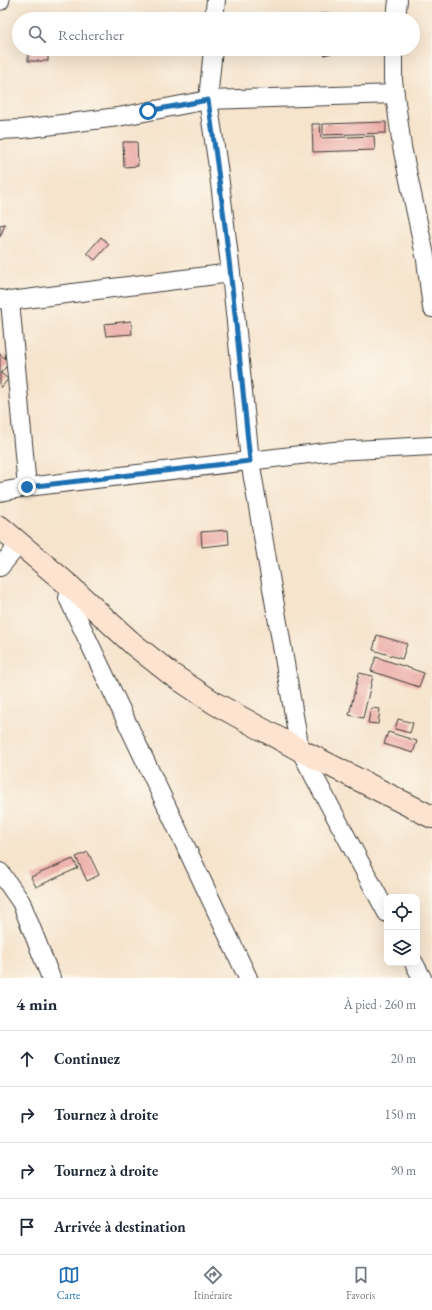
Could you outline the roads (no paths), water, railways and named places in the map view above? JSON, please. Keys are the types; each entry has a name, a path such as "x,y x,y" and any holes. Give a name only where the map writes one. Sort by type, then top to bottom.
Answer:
{"street":[{"path":"215,12 216,0"},
{"path":"397,12 398,0"},
{"path":"211,56 208,100 231,273 250,461 300,750 384,907"},
{"path":"393,56 393,80 402,147 429,260 432,308"},
{"path":"0,130 22,129 118,117 208,100 395,94"},
{"path":"27,487 5,300 231,273"},
{"path":"0,492 27,487 334,451 432,446"},
{"path":"0,527 72,588 133,644 171,674 216,704 300,750 432,817"},
{"path":"0,567 19,544"},
{"path":"72,588 68,598 248,978"},
{"path":"0,872 21,902 51,978"},
{"path":"416,966 422,978"}]}
